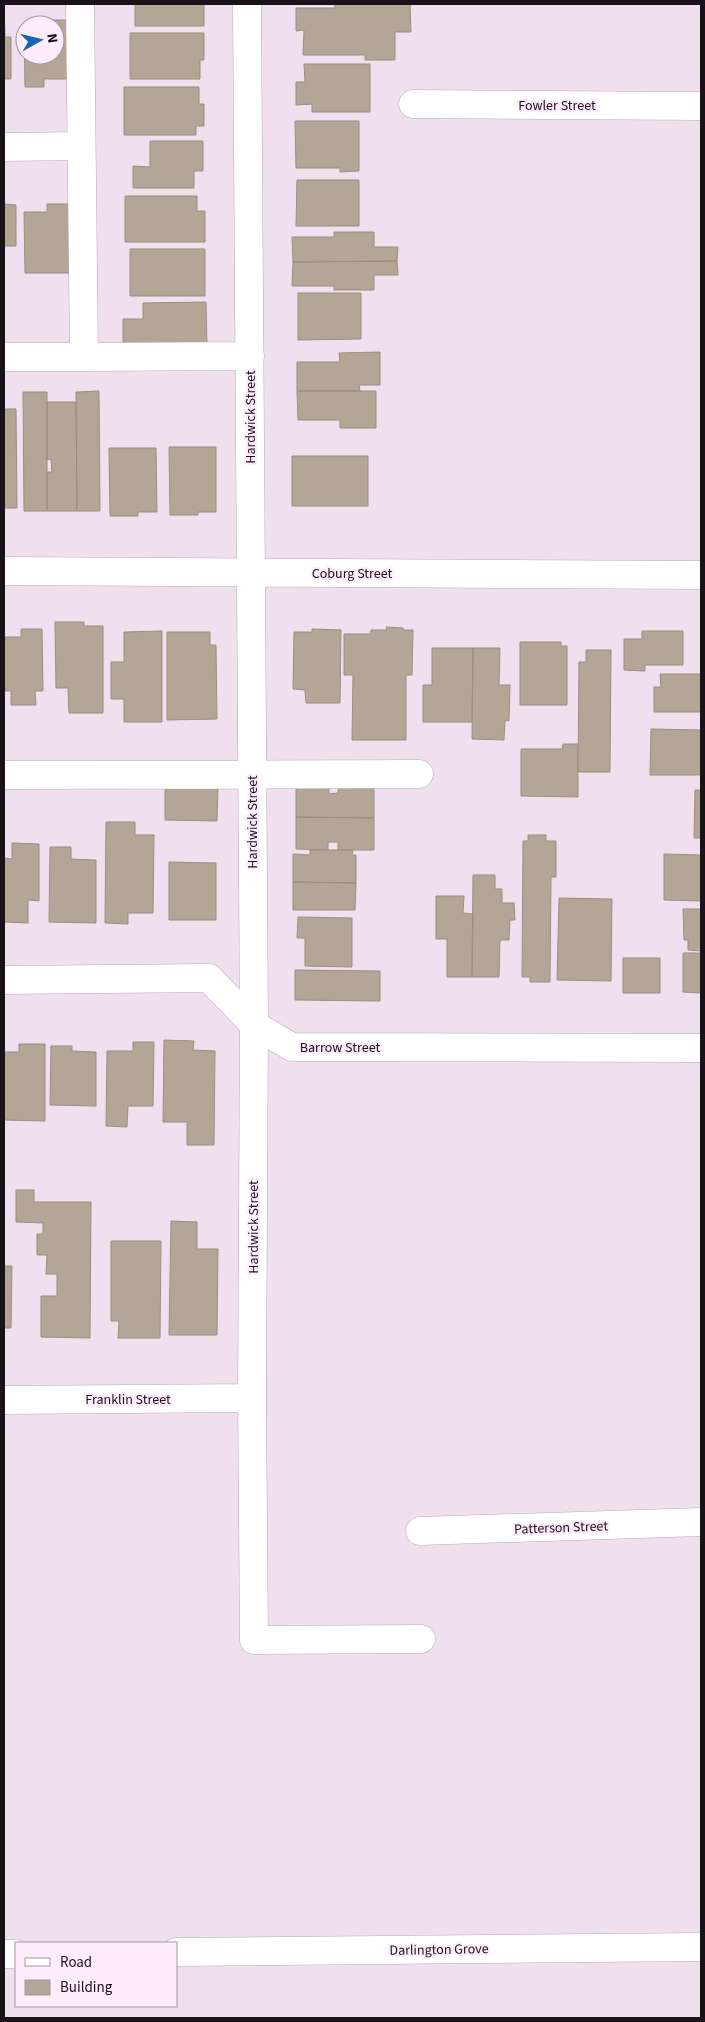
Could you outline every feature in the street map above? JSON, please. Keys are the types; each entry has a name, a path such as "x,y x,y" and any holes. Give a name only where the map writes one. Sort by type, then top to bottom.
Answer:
{"street":[{"path":"80,4 84,357"},
{"name":"Hardwick Street","path":"247,4 254,1026 252,1398 254,1640 421,1639"},
{"name":"Fowler Street","path":"413,104 701,106"},
{"path":"4,146 82,146"},
{"path":"4,357 250,356"},
{"name":"Coburg Street","path":"4,571 701,575"},
{"path":"4,775 419,774"},
{"name":"Barrow Street","path":"4,980 210,978 254,1026 292,1047 701,1048"},
{"name":"Franklin Street","path":"4,1400 252,1398"},
{"name":"Patterson Street","path":"420,1531 701,1522"},
{"name":"Darlington Grove","path":"178,1952 701,1946"}],"building":[{"path":"4,4 5,37 11,37 11,79 4,79"},
{"path":"135,4 204,4 204,26 135,26"},
{"path":"335,4 410,4 411,32 395,32 395,60 365,60 365,55 303,55 304,30 296,31 296,8 335,8"},
{"path":"65,20 69,20 69,79 44,79 44,87 25,87 25,65 65,65"},
{"path":"130,33 204,33 204,60 200,60 200,79 130,79"},
{"path":"304,64 370,64 370,112 312,112 312,104 296,105 296,82 305,82"},
{"path":"124,87 199,87 199,104 204,104 204,126 196,126 196,135 124,135"},
{"path":"295,121 359,121 359,171 340,172 340,168 296,168"},
{"path":"150,141 203,141 203,171 194,171 194,188 133,188 133,166 150,167"},
{"path":"297,180 359,180 359,226 296,226"},
{"path":"125,196 197,196 197,211 205,211 205,242 125,242"},
{"path":"4,204 16,205 16,246 4,246"},
{"path":"47,204 73,204 74,273 25,273 24,212 47,212"},
{"path":"334,232 374,232 374,247 398,247 397,261 293,262 292,237 334,237"},
{"path":"130,249 205,249 205,296 130,296"},
{"path":"397,261 398,275 374,275 374,290 334,290 334,286 292,286 293,262"},
{"path":"298,293 361,293 361,339 298,340"},
{"path":"206,302 207,347 123,347 123,319 143,319 143,303"},
{"path":"380,352 380,385 359,385 360,391 297,391 297,362 340,362 339,353"},
{"path":"99,391 100,511 77,511 76,392"},
{"path":"297,391 376,391 376,428 340,428 340,420 298,420"},
{"path":"23,392 47,392 47,511 24,511"},
{"path":"47,402 76,402 77,511 47,511 47,472 52,472 51,459 47,460"},
{"path":"4,409 16,409 17,508 4,508"},
{"path":"169,447 216,447 216,512 198,512 198,515 170,515"},
{"path":"109,448 156,448 157,512 138,512 138,516 110,516"},
{"path":"292,456 368,456 368,506 292,506"},
{"path":"55,622 84,622 84,626 103,626 103,713 69,713 68,688 56,688"},
{"path":"386,627 413,630 412,675 406,675 406,740 352,740 353,675 344,675 344,634 371,634 371,630 387,630"},
{"path":"21,629 42,629 43,691 35,691 36,705 11,705 11,691 4,691 4,637 21,637"},
{"path":"312,629 341,630 340,703 306,703 305,690 293,689 294,632 312,632"},
{"path":"162,631 162,722 124,722 124,699 111,699 111,662 124,662 124,632"},
{"path":"642,631 683,631 683,665 645,665 645,671 624,670 624,639 642,639"},
{"path":"167,632 210,632 210,645 216,645 217,719 167,720"},
{"path":"520,642 561,642 561,646 567,646 567,705 520,705"},
{"path":"432,648 473,648 472,722 423,722 423,685 432,685"},
{"path":"473,648 500,648 499,685 510,685 509,721 505,720 504,740 472,739"},
{"path":"586,650 611,650 610,772 578,772 579,662 586,662"},
{"path":"660,674 701,674 701,712 654,712 654,687 661,687"},
{"path":"651,729 701,730 701,775 650,775"},
{"path":"563,744 578,744 578,797 521,796 521,749 562,749"},
{"path":"165,785 218,785 217,821 165,820"},
{"path":"296,785 329,786 329,794 338,793 339,785 374,786 374,818 296,817"},
{"path":"695,790 701,790 701,838 694,838"},
{"path":"296,817 374,818 374,850 338,850 338,842 328,842 328,850 296,849"},
{"path":"106,822 135,822 135,835 154,835 153,913 128,913 128,924 105,923"},
{"path":"528,835 546,835 546,841 556,841 556,877 551,877 550,982 530,982 530,977 522,977 523,841 528,841"},
{"path":"12,843 39,844 39,901 28,900 28,923 4,922 4,858 12,859"},
{"path":"50,847 71,847 71,859 96,860 96,923 49,922"},
{"path":"310,850 353,850 352,855 356,855 356,883 293,882 293,854 310,855"},
{"path":"664,854 701,855 701,901 664,900"},
{"path":"169,862 216,863 216,920 169,920"},
{"path":"473,875 495,875 495,889 502,889 502,903 514,903 515,920 510,920 509,940 500,940 499,977 472,977"},
{"path":"293,882 356,883 355,910 293,910"},
{"path":"436,896 464,896 463,913 473,914 472,977 447,977 447,939 436,939"},
{"path":"559,898 612,899 611,981 557,980"},
{"path":"683,909 701,909 701,951 688,950 688,940 684,940"},
{"path":"298,917 352,918 352,967 305,966 305,938 297,938"},
{"path":"683,953 701,953 701,993 683,992"},
{"path":"623,958 660,958 660,993 623,993"},
{"path":"295,970 380,971 380,1001 295,1000"},
{"path":"164,1040 194,1041 193,1050 215,1051 214,1145 187,1145 187,1122 163,1122"},
{"path":"133,1042 154,1042 153,1106 128,1106 127,1127 106,1126 107,1051 133,1051"},
{"path":"19,1044 45,1044 45,1121 4,1120 4,1052 19,1052"},
{"path":"51,1046 72,1046 72,1051 96,1052 96,1106 50,1105"},
{"path":"16,1190 34,1190 34,1202 91,1202 90,1338 41,1337 41,1296 57,1296 57,1274 46,1274 47,1255 37,1255 37,1234 43,1234 43,1223 16,1222"},
{"path":"171,1221 197,1222 197,1249 218,1249 217,1335 169,1335"},
{"path":"111,1241 161,1241 160,1338 118,1338 119,1321 111,1321"},
{"path":"4,1266 12,1266 11,1328 4,1328"}]}
